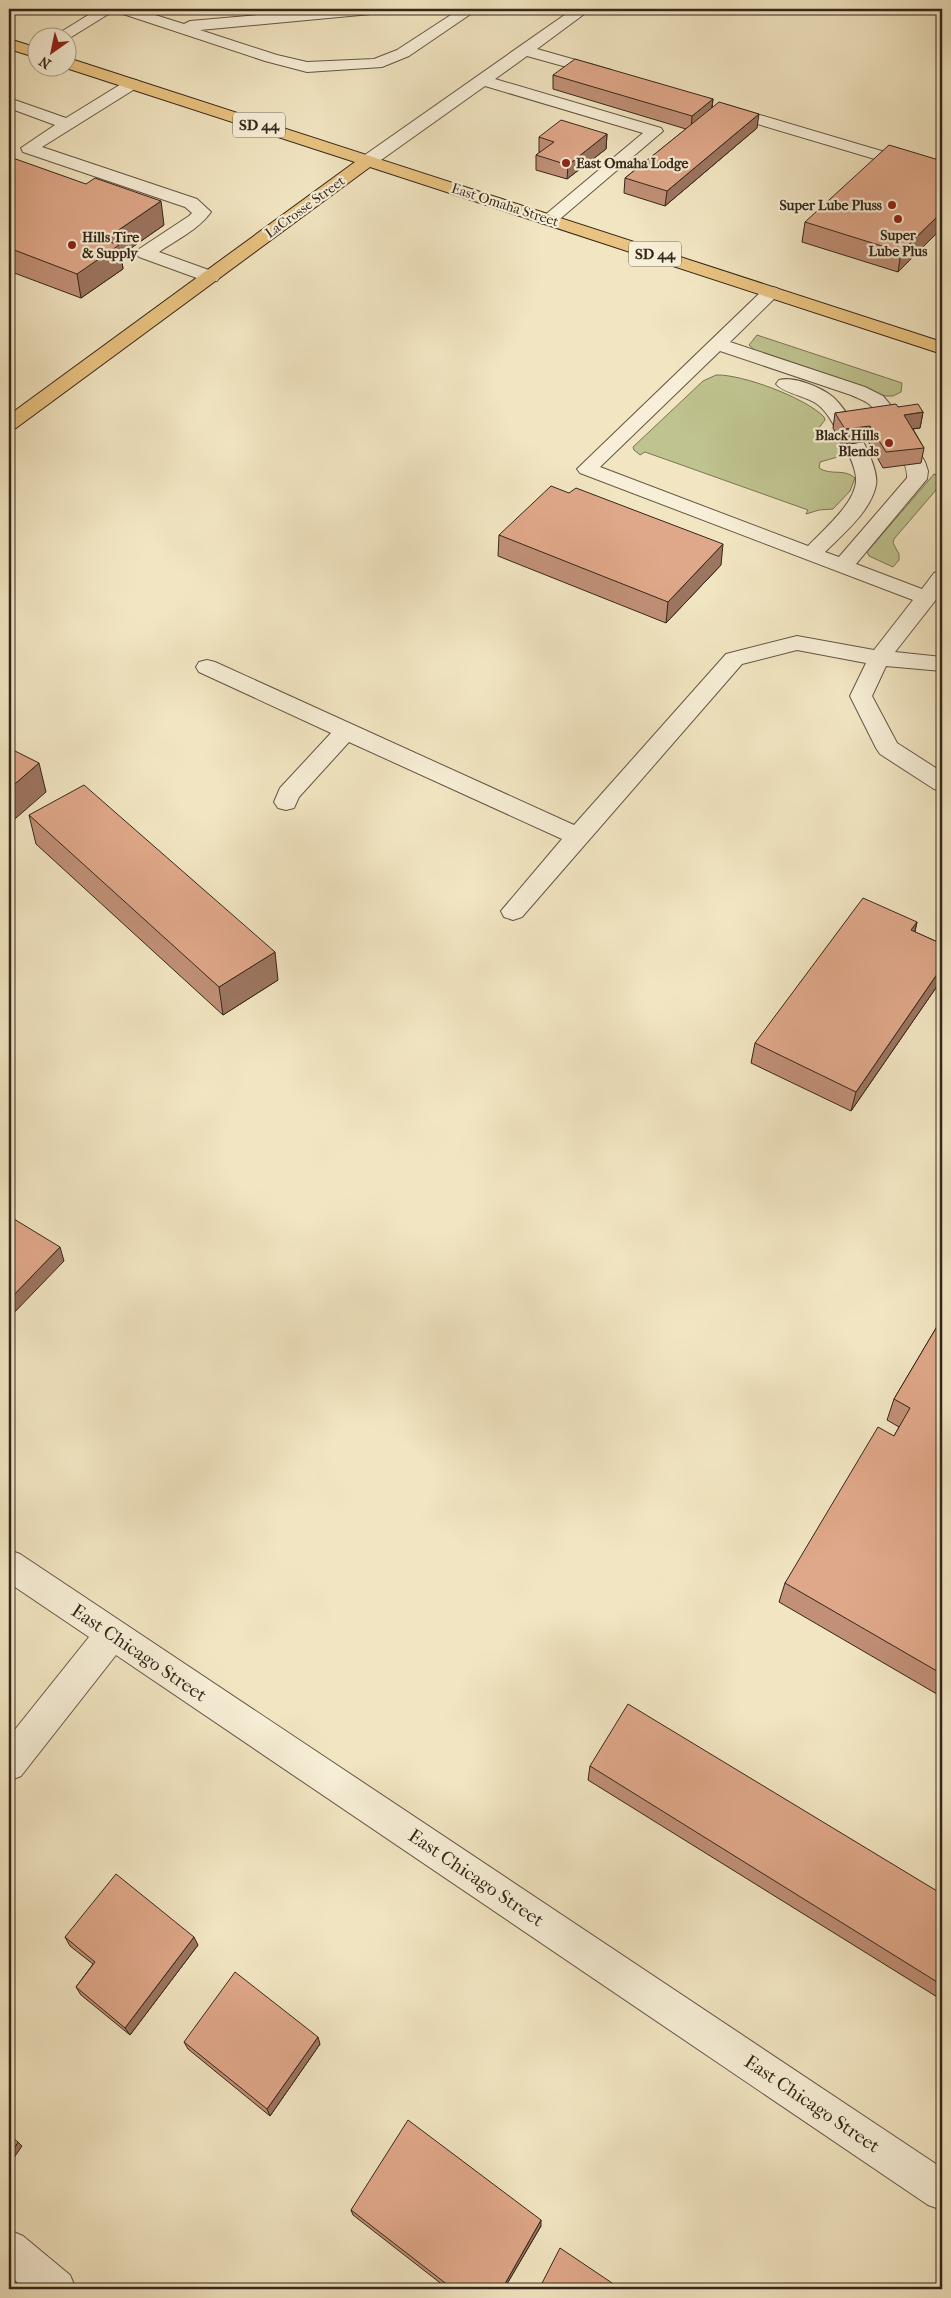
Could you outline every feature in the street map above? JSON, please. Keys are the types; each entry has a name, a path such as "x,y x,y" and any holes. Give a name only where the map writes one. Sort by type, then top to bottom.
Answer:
{"main road":[{"path":"9,44 28,49"},
{"name":"East Omaha Street","path":"78,66 942,348"},
{"name":"LaCrosse Street","path":"9,424 368,161"}],"street":[{"path":"75,28 108,9"},
{"path":"122,9 307,68 376,64 403,53 470,9"},
{"path":"179,28 370,9"},
{"name":"LaCrosse Street","path":"368,161 583,9"},
{"path":"525,50 620,78"},
{"path":"482,80 655,131 548,220"},
{"path":"132,84 29,148 191,203 202,212 195,220 145,253 210,277"},
{"path":"9,103 67,124"},
{"path":"705,103 942,174"},
{"path":"772,292 587,469 927,598"},
{"path":"711,350 804,390 828,403 837,415 864,464 867,483 861,499 812,554"},
{"path":"711,350 858,390 876,400 886,412 915,462 918,471 917,479 843,566"},
{"path":"942,578 880,658 861,696 888,748 942,782"},
{"path":"513,911 734,659 797,642 880,658 942,664"},
{"path":"207,668 578,837"},
{"path":"286,802 288,794 346,731"},
{"name":"East Chicago Street","path":"9,1565 942,2191"},
{"path":"9,1764 112,1634"},
{"path":"9,2250 56,2289"}],"green space":[{"path":"757,335 902,383 901,392 893,396 885,396 757,352 749,345"},
{"path":"716,375 741,378 773,388 803,402 824,417 825,420 818,429 819,432 828,438 839,441 845,450 841,456 820,462 819,468 828,472 846,473 855,478 850,491 833,509 819,510 806,514 808,510 645,452 640,455 634,450 633,447 703,381"},
{"path":"934,474 942,477 942,483 894,539 893,543 899,554 899,560 893,567 869,556 867,552"}],"building":[{"path":"575,59 713,99 692,116 553,75"},
{"path":"719,102 759,114 667,191 625,178"},
{"path":"561,120 607,134 568,165 536,155 554,142 539,137"},
{"name":"Super Lube Pluss","path":"889,145 942,161 942,212 901,252 805,222"},
{"name":"Hills Tire & Supply","path":"10,157 86,184 95,178 161,201 104,240 119,245 77,274 9,248"},
{"path":"896,404 898,407 918,404 923,412 904,415 924,448 886,452 870,426 845,429 835,413"},
{"path":"551,486 569,493 576,488 723,544 668,602 499,535"},
{"path":"9,748 39,763 9,789"},
{"path":"84,785 275,952 219,987 29,815"},
{"path":"863,898 917,922 911,930 942,944 942,967 856,1092 755,1043"},
{"path":"9,1216 60,1247 9,1300"},
{"path":"942,1318 942,1674 785,1583 878,1427 894,1436 910,1408 894,1399"},
{"path":"628,1704 942,1894 942,1985 590,1766"},
{"path":"116,1874 194,1937 125,2028 76,1987 95,1962 65,1937"},
{"path":"235,1972 318,2037 267,2109 184,2042"},
{"path":"408,2120 541,2220 502,2289 453,2289 351,2210"},
{"path":"9,2135 18,2142 9,2157"},
{"path":"560,2248 621,2289 539,2289"}],"place":[{"name":"East Omaha Lodge","path":"566,163"},
{"name":"Super Lube Pluss","path":"892,205"},
{"name":"Super Lube Plus","path":"898,219"},
{"name":"Hills Tire & Supply","path":"72,245"},
{"name":"Black Hills Blends","path":"889,443"}]}
